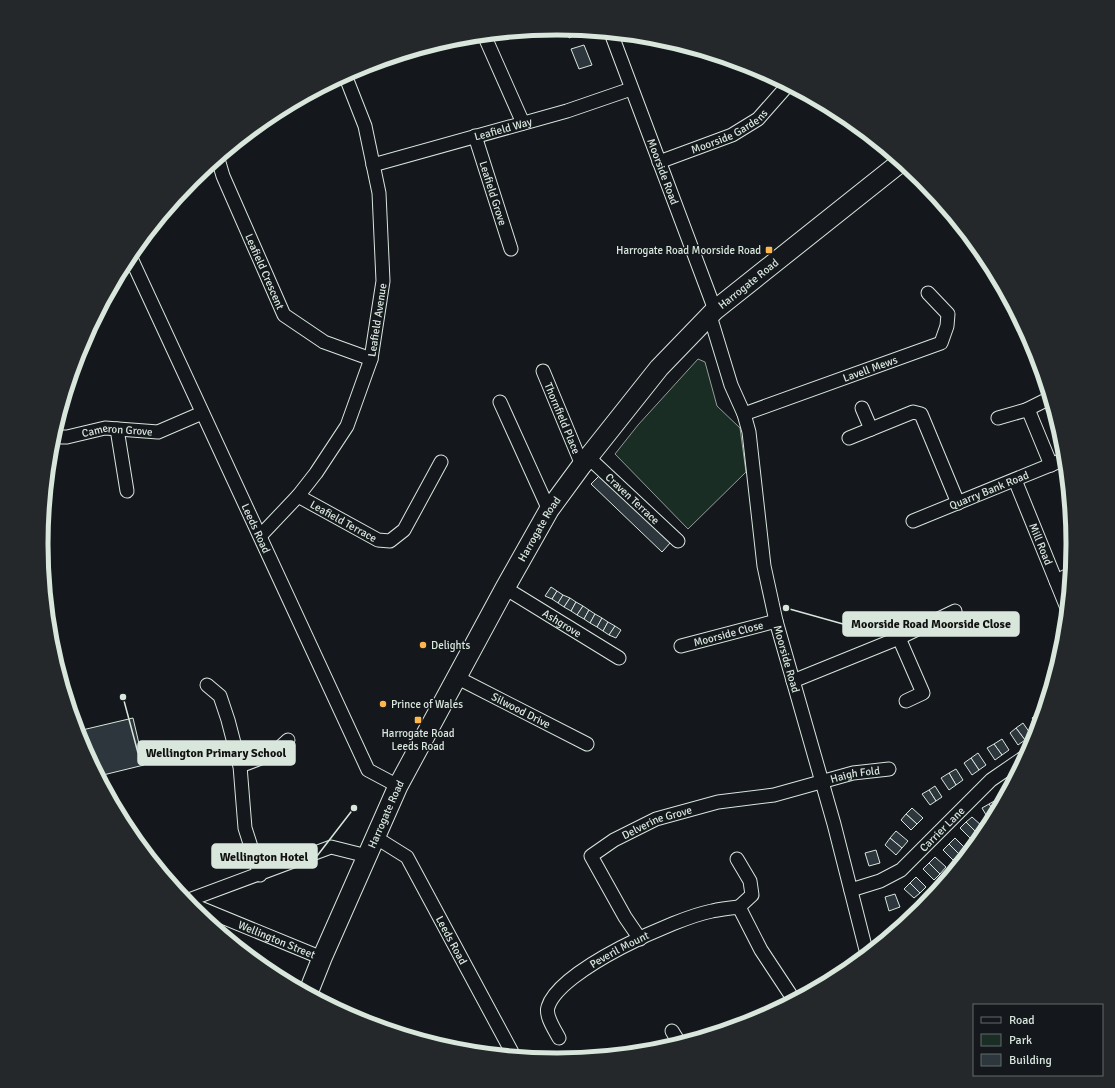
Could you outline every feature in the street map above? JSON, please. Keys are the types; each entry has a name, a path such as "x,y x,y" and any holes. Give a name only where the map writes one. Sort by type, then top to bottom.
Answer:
{"highway":[{"name":"Harrogate Road","path":"310,989 398,786 456,677 549,510 585,461 659,368 712,313 897,165"}],"street":[{"name":"Moorside Road","path":"613,38 659,162 712,313 731,385 744,414 749,432 764,566 776,622 822,782 866,949"},
{"path":"486,40 522,123"},
{"name":"Leafield Avenue","path":"261,535 298,496 316,473 346,426 371,359 383,281 379,193 365,126 348,80"},
{"name":"Moorside Gardens","path":"659,162 732,135 758,119 785,88"},
{"name":"Leafield Way","path":"373,165 567,111 631,89"},
{"name":"Leafield Grove","path":"475,136 511,249"},
{"name":"Leafield Crescent","path":"219,163 223,176 284,315 324,342 371,359"},
{"name":"Leeds Road","path":"133,263 202,413 261,535 368,770 398,786"},
{"name":"Lavell Mews","path":"744,414 941,343 947,326 948,314 928,293"},
{"name":"Thornfield Place","path":"543,371 585,461"},
{"path":"998,418 1026,410 1045,400"},
{"path":"500,402 549,510"},
{"path":"862,408 871,429"},
{"path":"1026,410 1030,414 1051,466"},
{"path":"849,438 913,412 921,414 958,503"},
{"name":"Cameron Grove","path":"60,437 67,437 105,428 158,432 202,413"},
{"path":"117,429 127,491"},
{"name":"Craven Terrace","path":"585,461 678,541"},
{"name":"Leafield Terrace","path":"298,496 378,540 390,541 404,530 441,462"},
{"name":"Quarry Bank Road","path":"913,521 1060,462"},
{"name":"Mill Road","path":"1015,480 1063,598"},
{"path":"1056,581 1065,576"},
{"name":"Ashgrove","path":"505,588 619,658"},
{"path":"793,681 898,638 955,611"},
{"name":"Moorside Close","path":"681,646 776,622"},
{"path":"898,638 923,693 906,701"},
{"name":"Silwood Drive","path":"456,677 587,744"},
{"path":"207,685 220,696 240,766 245,828 260,875"},
{"path":"240,766 274,753 288,740"},
{"name":"Carrier Lane","path":"851,890 880,881 902,870 991,780 1017,762"},
{"name":"Haigh Fold","path":"822,782 853,773 889,769"},
{"name":"Delverine Grove","path":"640,939 625,917 591,856 614,840 656,819 718,802 774,795 822,782"},
{"name":"Leeds Road","path":"375,837 407,857 511,1051"},
{"path":"194,900 330,847 367,856"},
{"path":"737,859 750,881 752,895 739,907 761,950 792,996"},
{"name":"Peveril Mount","path":"559,1038 547,1008 565,984 580,971 640,939 672,924 712,911 739,907"},
{"name":"Wellington Street","path":"203,909 322,958"},
{"path":"672,1030 677,1039"}],"green space":[{"path":"698,359 705,362 717,406 740,428 746,472 688,529 615,454 638,425"}],"building":[{"path":"584,45 592,65 579,69 571,49"},
{"path":"601,474 671,542 662,552 591,484"},
{"path":"551,587 557,591 552,599 545,596"},
{"path":"557,591 563,595 558,603 552,599"},
{"path":"563,595 570,598 564,607 558,603"},
{"path":"570,598 576,602 571,611 564,607"},
{"path":"576,602 583,606 577,615 571,611"},
{"path":"583,606 589,610 584,619 577,615"},
{"path":"589,610 595,614 590,623 584,619"},
{"path":"595,614 602,618 597,627 590,623"},
{"path":"602,618 608,622 603,631 597,627"},
{"path":"608,622 615,626 609,635 603,631"},
{"path":"615,626 621,630 616,638 609,635"},
{"path":"1037,715 1034,721 1032,718"},
{"path":"133,718 144,765 104,775 84,730"},
{"path":"1023,723 1030,733 1028,738 1025,740 1016,728"},
{"path":"1016,728 1025,740 1018,745 1010,733"},
{"path":"1002,739 1009,750 1002,755 994,744"},
{"path":"994,744 1002,755 995,760 987,748"},
{"path":"978,753 986,765 979,770 971,758"},
{"path":"971,758 979,770 972,775 964,763"},
{"path":"956,769 963,780 956,785 949,773"},
{"path":"949,773 956,785 949,790 941,778"},
{"path":"935,786 942,797 936,801 929,790"},
{"path":"929,790 936,801 930,805 922,794"},
{"path":"996,800 997,801 992,809 989,804"},
{"path":"989,804 992,809 987,817 982,808"},
{"path":"912,808 923,818 917,824 906,814"},
{"path":"906,814 917,824 911,830 901,820"},
{"path":"972,817 982,826 976,832 966,822"},
{"path":"966,822 976,832 970,838 960,828"},
{"path":"896,831 908,841 902,848 890,838"},
{"path":"890,838 902,848 896,855 885,845"},
{"path":"955,838 965,848 959,854 949,844"},
{"path":"949,844 959,854 953,860 943,850"},
{"path":"876,850 880,863 869,866 865,853"},
{"path":"935,857 946,867 940,874 929,863"},
{"path":"929,863 940,874 934,880 923,869"},
{"path":"916,877 926,887 920,893 910,883"},
{"path":"910,883 920,893 914,898 904,889"},
{"path":"895,894 900,907 889,911 885,897"}],"place":[{"name":"Harrogate Road Moorside Road","path":"769,250"},
{"name":"Moorside Road Moorside Close","path":"786,608"},
{"name":"Delights","path":"423,645"},
{"name":"Wellington Primary School","path":"123,697"},
{"name":"Prince of Wales","path":"383,704"},
{"name":"Harrogate Road Leeds Road","path":"418,720"},
{"name":"Wellington Hotel","path":"354,808"}]}
